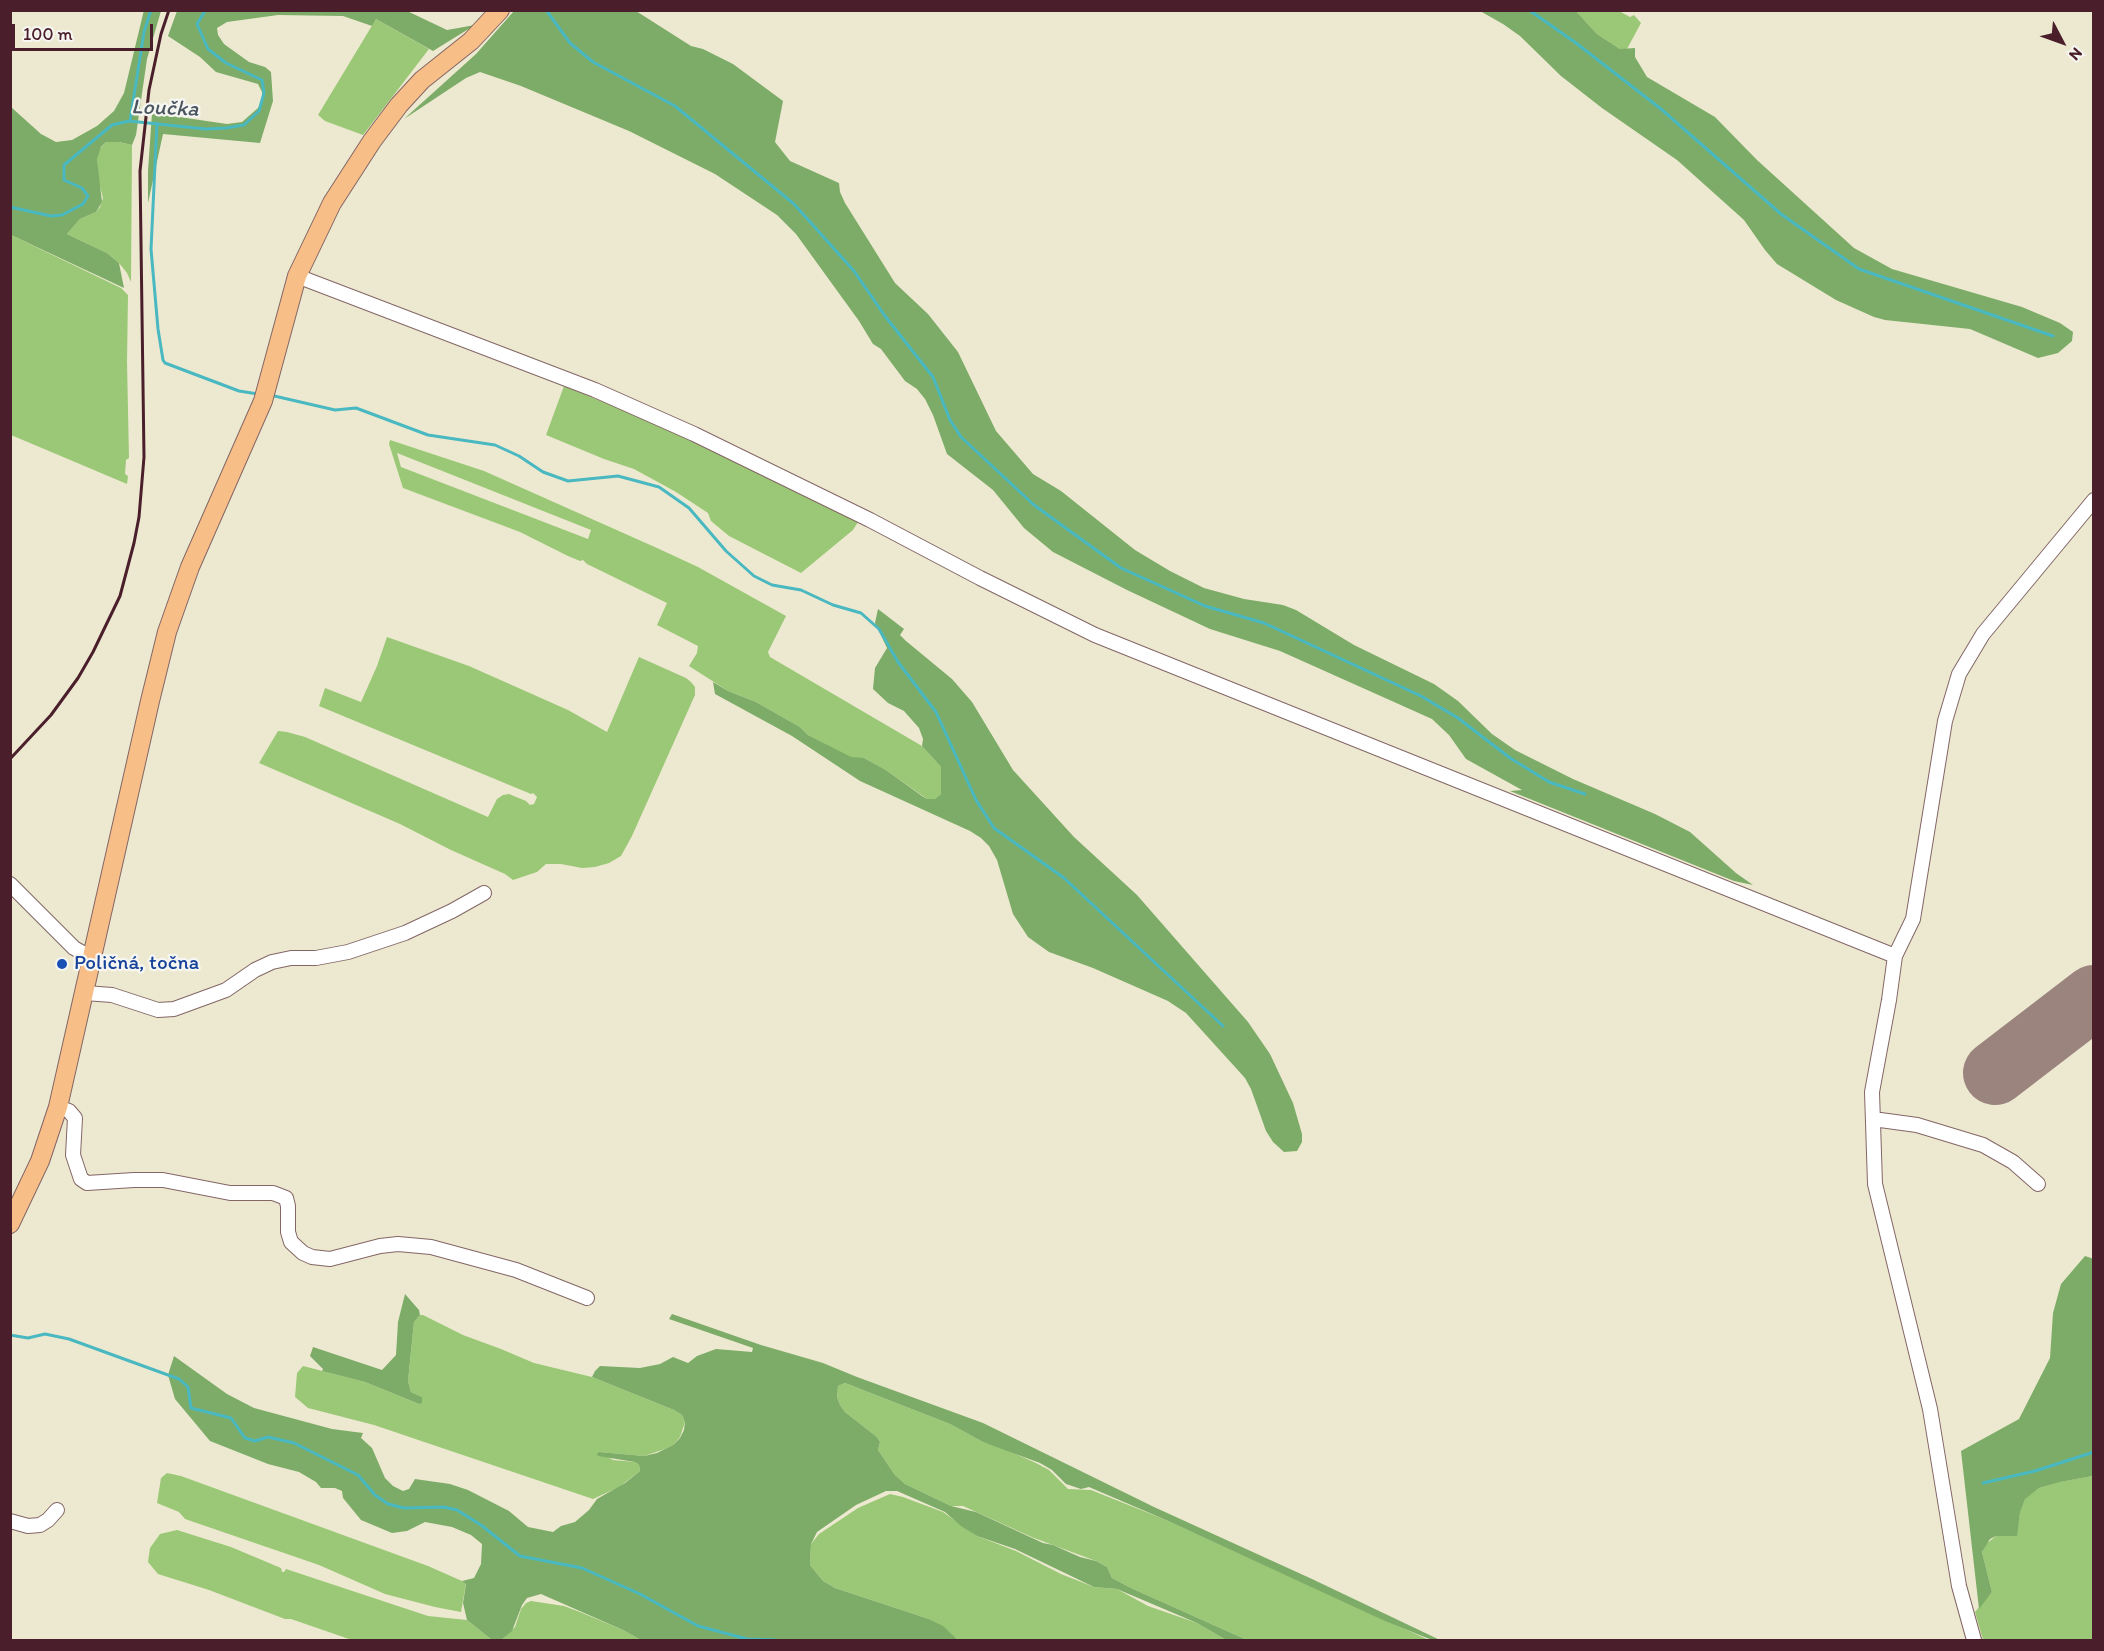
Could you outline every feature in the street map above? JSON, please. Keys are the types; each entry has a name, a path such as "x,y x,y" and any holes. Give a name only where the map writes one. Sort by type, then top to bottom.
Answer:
{"main road":[{"path":"10,1224 40,1161 58,1107 150,701 168,632 187,575 263,400 288,302 297,276 317,231 336,197 399,105 422,80 471,41 500,10"}],"street":[{"path":"297,276 595,390 684,430 870,520 1095,635 1895,956"},
{"path":"1974,1641 1959,1586 1930,1409 1875,1184 1872,1092 1895,956 1913,919 1945,721 1959,674 1983,634 2094,500"},
{"path":"10,884 74,948 92,958"},
{"path":"85,993 112,995 158,1010 174,1009 226,990 255,970 272,962 348,952 405,933 484,893"},
{"path":"58,1107 69,1111 75,1118 73,1155 81,1179 87,1183 163,1180 230,1193 273,1193 286,1198 288,1232 291,1242 303,1253 312,1257 330,1258 398,1244 430,1247 516,1270 587,1298"},
{"path":"1873,1119 1917,1125 1983,1145 2013,1162 2038,1184"},
{"path":"10,1521 28,1526 40,1525 57,1510"}],"green space":[{"path":"144,10 161,11 147,59 136,135 132,145 106,142 101,147 97,159 102,202 96,212 80,219 67,234 107,253 119,263 124,288 11,235 11,107 41,134 56,142 72,140 97,126 114,111 124,93"},
{"path":"405,10 447,30 475,25 433,51 376,19 372,26 343,16 278,15 227,22 217,28 218,35 224,44 249,62 265,67 271,72 273,101 260,143 163,134 148,203 152,113 227,124 242,122 258,108 262,100 262,92 258,84 216,72 200,57 168,36 177,11"},
{"path":"514,11 636,11 691,46 703,49 733,64 783,101 775,142 790,161 839,183 845,203 895,283 928,314 958,352 996,431 1033,474 1061,491 1135,550 1170,571 1204,588 1244,599 1283,605 1296,610 1354,645 1434,684 1458,701 1492,734 1515,750 1690,832 1753,885 1734,881 1510,791 1522,790 1466,759 1449,735 1432,719 1280,651 1210,629 1053,552 1024,528 993,490 947,454 925,399 917,389 905,381 881,349 873,344 796,234 777,215 715,174 629,131 521,86 480,72 466,78 404,119 476,54"},
{"path":"1480,11 1576,11 1597,34 1620,49 1635,48 1635,57 1647,77 1715,117 1757,160 1854,248 1892,269 2022,307 2060,323 2073,332 2072,341 2058,353 2038,358 1970,329 1885,320 1836,300 1777,264 1744,220 1677,160 1602,108 1561,76 1520,36"},
{"path":"1576,11 1619,11 1630,17 1634,15 1641,23 1627,49 1620,49 1597,34"},
{"path":"376,19 429,49 363,135 325,121 318,115"},
{"path":"106,142 132,145 131,282 119,263 107,253 67,234 80,219 96,212 100,207 103,198 98,178 97,159 98,151"},
{"path":"11,235 121,288 128,295 129,458 126,460 125,474 128,476 127,484 11,435"},
{"path":"564,386 657,424 858,522 853,530 801,573 729,536 711,521 708,513 634,469 546,435"},
{"path":"390,440 484,471 698,567 786,616 768,652 770,657 922,746 941,767 941,794 935,799 927,799 886,770 864,758 851,758 808,735 800,727 756,702 728,691 689,666 697,653 698,646 657,625 667,603 583,560 568,556 520,532 403,488 389,444","holes":["397,453 591,530 588,539 401,467"]},
{"path":"878,609 904,629 900,635 906,641 952,679 972,702 1013,770 1074,837 1137,895 1248,1022 1270,1054 1293,1103 1302,1134 1302,1142 1297,1151 1284,1152 1273,1142 1266,1131 1245,1078 1186,1013 1168,1001 1093,968 1049,952 1028,937 1013,914 997,860 981,838 860,781 792,736 715,694 713,682 728,691 756,702 800,727 808,735 851,757 864,758 886,770 927,799 935,799 941,794 941,767 922,746 923,739 919,728 904,711 888,703 873,689 875,668 887,648 875,623"},
{"path":"387,637 469,666 568,710 607,732 639,657 691,682 695,687 695,695 621,856 595,867 546,864 537,872 513,880 505,874 400,824 259,763 278,731 287,732 305,737 488,817 497,799 503,795 509,794 530,805 534,804 537,797 533,793 319,706 325,688 361,702"},
{"path":"2085,1256 2094,1259 2093,1476 2039,1488 2025,1499 2020,1513 2017,1536 1996,1536 1990,1539 1982,1552 1992,1592 1979,1609 1961,1451 2019,1419 2050,1358 2053,1313 2061,1284"},
{"path":"405,1294 419,1310 420,1315 414,1322 408,1381 411,1392 422,1397 422,1403 419,1404 365,1382 322,1371 323,1369 310,1356 313,1347 382,1370 396,1355 398,1322"},
{"path":"672,1314 761,1345 823,1363 983,1423 1154,1507 1440,1640 1432,1640 1385,1621 1089,1487 1081,1489 1066,1484 1052,1470 1040,1463 983,1442 950,1424 845,1383 838,1386 837,1397 840,1405 845,1412 877,1437 880,1442 878,1450 895,1475 905,1484 951,1506 976,1512 1043,1543 1096,1561 1107,1567 1112,1578 1131,1588 1247,1640 1226,1640 1197,1623 1117,1589 1094,1587 1015,1549 977,1536 945,1512 897,1491 886,1491 856,1505 817,1532 811,1544 810,1565 823,1581 835,1588 929,1619 943,1626 958,1640 641,1640 541,1594 527,1598 512,1631 501,1640 492,1640 467,1620 463,1603 466,1584 462,1581 474,1578 481,1564 482,1544 471,1535 452,1527 425,1522 407,1531 392,1533 361,1520 343,1498 342,1491 335,1488 321,1488 316,1482 299,1472 268,1464 210,1441 175,1399 168,1375 174,1356 227,1394 254,1408 332,1429 363,1433 361,1438 372,1448 385,1478 393,1486 403,1491 409,1489 415,1479 450,1484 468,1490 509,1511 528,1527 553,1532 561,1526 575,1522 589,1510 597,1499 625,1483 640,1471 639,1465 635,1462 598,1456 599,1452 644,1456 657,1453 673,1445 684,1430 685,1422 682,1415 674,1410 592,1377 600,1366 640,1368 660,1364 673,1357 688,1363 697,1356 716,1349 752,1352 753,1348 669,1319"},
{"path":"420,1315 534,1363 592,1377 674,1410 682,1415 685,1422 680,1437 673,1445 644,1456 599,1452 613,1460 635,1462 639,1465 640,1471 619,1487 593,1499 374,1425 308,1408 295,1397 297,1373 303,1366 365,1382 419,1404 422,1397 411,1392 408,1381 414,1322"},
{"path":"845,1383 950,1424 983,1442 1036,1463 1049,1470 1068,1489 1091,1490 1166,1520 1429,1640 1247,1640 1131,1588 1112,1578 1107,1567 1096,1561 1034,1538 963,1506 951,1506 905,1484 895,1475 878,1450 880,1442 877,1437 845,1412 840,1405 837,1397 838,1386"},
{"path":"167,1473 181,1476 428,1566 462,1581 466,1583 461,1612 385,1594 319,1565 185,1519 179,1512 157,1503 161,1478"},
{"path":"2093,1476 2093,1640 1983,1640 1975,1612 1992,1592 1982,1552 1986,1544 1996,1536 2016,1536 2025,1498 2039,1488"},
{"path":"890,1494 943,1512 977,1536 1016,1551 1061,1574 1094,1587 1117,1589 1148,1606 1197,1623 1226,1640 958,1640 929,1619 835,1588 823,1581 810,1565 811,1544 819,1534 858,1508"},
{"path":"177,1530 231,1547 281,1568 282,1572 286,1569 428,1616 467,1620 492,1640 352,1640 285,1619 209,1590 158,1574 148,1562 150,1548 160,1534"},
{"path":"531,1601 564,1606 623,1630 641,1640 501,1640 515,1627 521,1609"}],"waterway":[{"path":"130,121 144,32 151,10"},
{"name":"Loučka","path":"10,207 51,216 62,215 83,204 88,196 82,188 64,180 64,165 112,125 129,121 206,129 226,128 244,125 259,111 264,93 262,80 226,63 208,49 197,24 205,11 211,10"},
{"path":"546,10 570,43 593,62 675,106 794,204 854,271 885,316 933,377 950,420 961,437 1034,505 1121,568 1205,606 1264,623 1421,696 1458,718 1510,758 1549,782 1585,794"},
{"path":"1529,10 1576,43 1661,109 1781,214 1859,269 2053,336"},
{"path":"157,123 151,249 163,360 165,363 239,391 258,394"},
{"path":"270,395 335,410 356,408 428,435 495,445 519,456 543,472 568,481 618,476 659,487 689,508 726,551 754,576 772,585 801,590 833,605 861,613 879,629 898,662 936,712 976,800 994,828 1064,878 1223,1026"},
{"path":"10,1335 28,1338 45,1334 69,1339 179,1379 188,1387 191,1408 231,1418 245,1438 255,1441 268,1437 294,1443 358,1475 375,1495 388,1504 404,1508 444,1507 457,1510 481,1525 520,1556 582,1568 640,1594 698,1626 747,1639 776,1640"},
{"path":"1983,1483 2035,1471 2094,1452"}],"runway":[{"path":"1995,1073 2094,997"}],"railway":[{"path":"10,759 51,715 78,678 93,652 120,596 134,543 139,517 144,457 140,171 149,90 161,34 169,10"}],"place":[{"name":"Poličná, točna","path":"62,964"}]}
